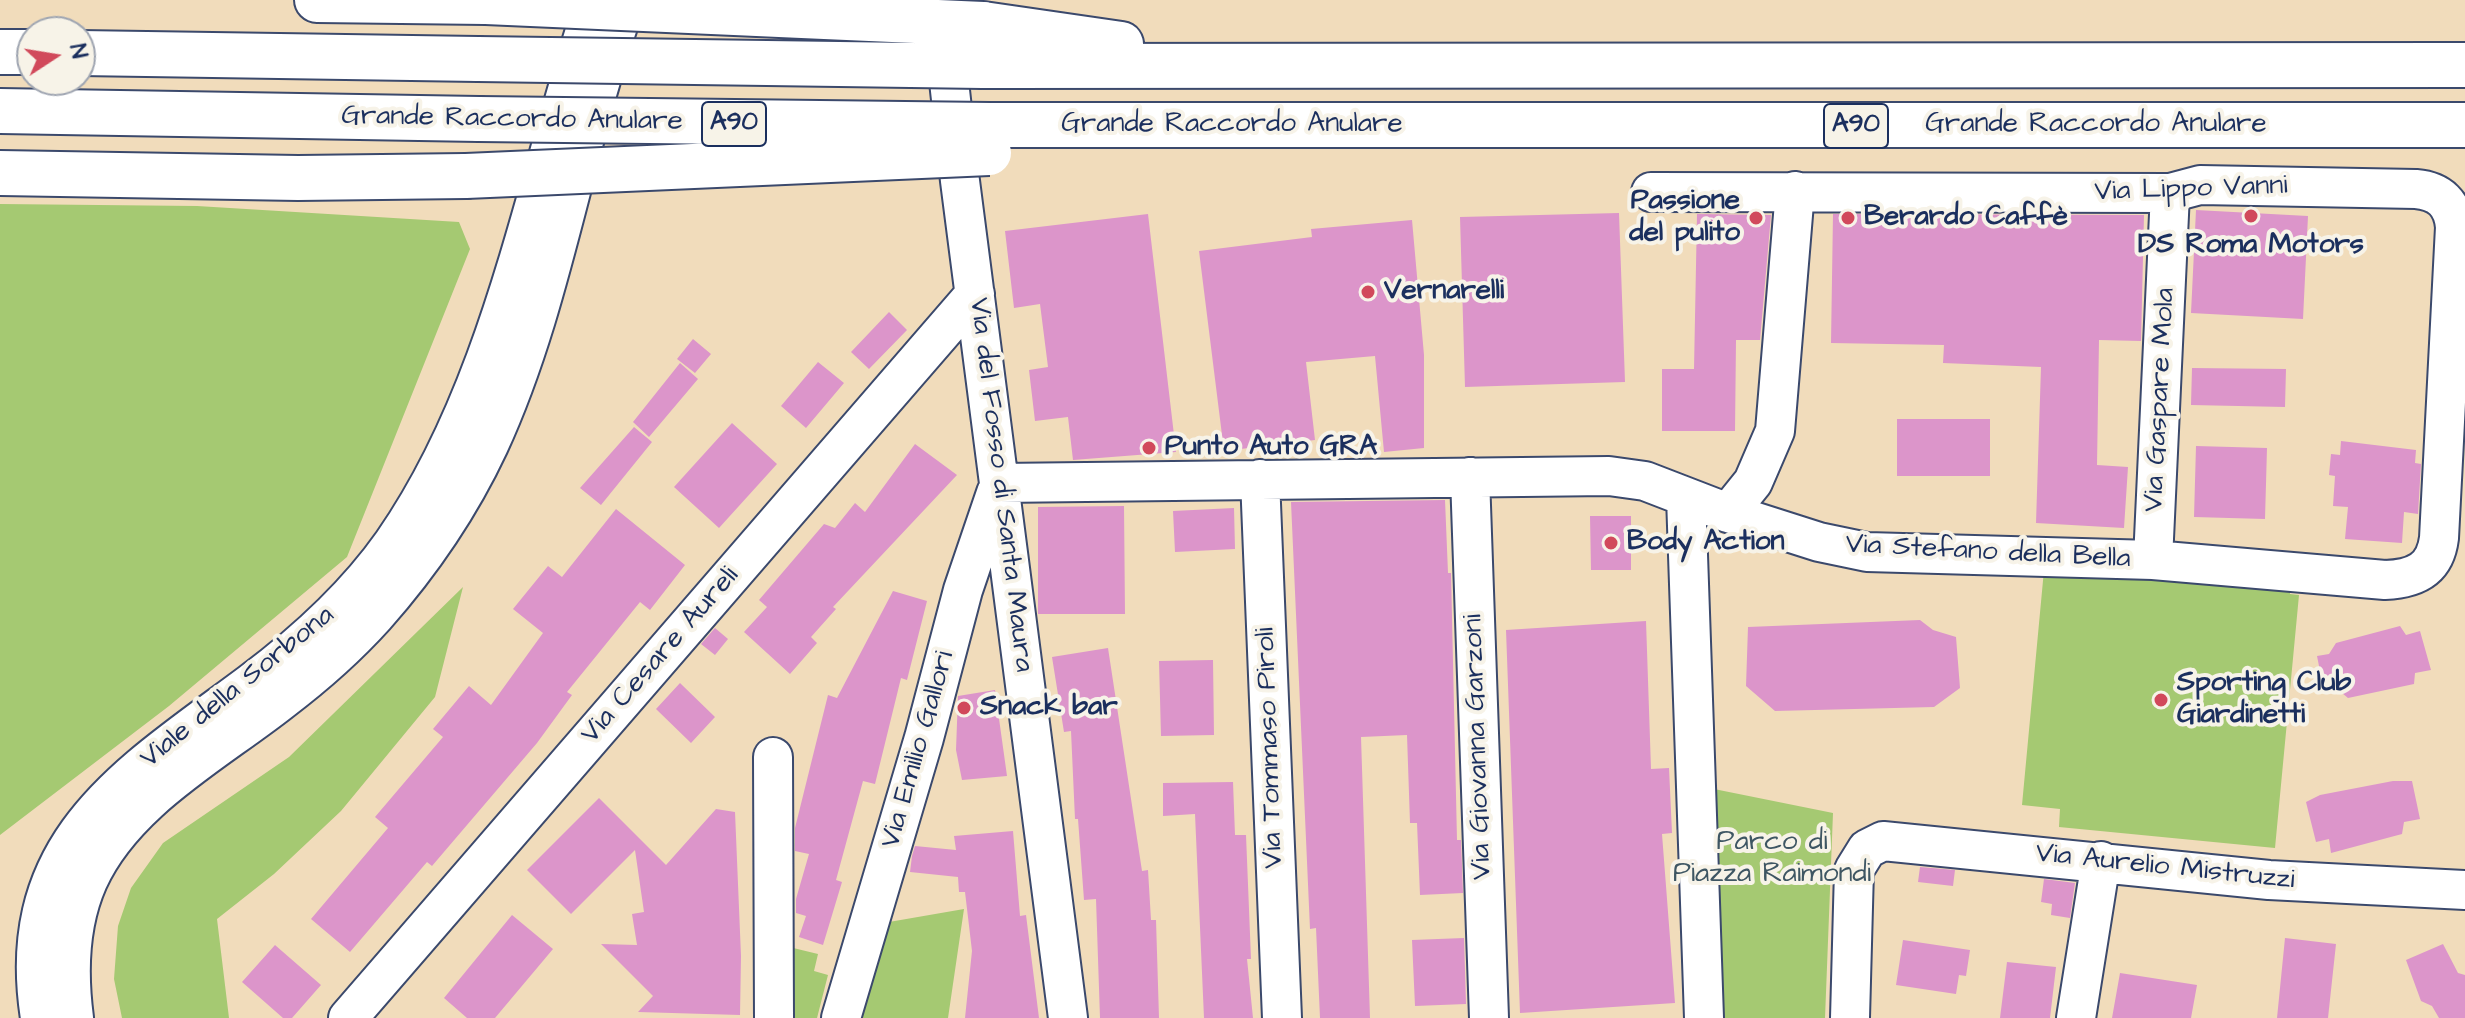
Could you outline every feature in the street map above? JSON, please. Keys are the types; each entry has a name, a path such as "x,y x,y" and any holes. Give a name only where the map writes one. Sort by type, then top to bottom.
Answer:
{"highway":[{"path":"317,0 486,2 983,45"},
{"name":"A90","path":"96,53 478,59 983,45 1258,65 2465,65"},
{"name":"Grande Raccordo Anulare","path":"0,111 479,119 990,139 1246,125 2465,125"},
{"path":"9,175 466,176 990,139"}],"street":[{"name":"Viale della Sorbona","path":"40,1018 36,975 40,925 56,870 77,830 129,777 255,680 338,607 392,544 441,465 485,362 566,86 595,0"},
{"name":"Viale della Sorbona","path":"74,1018 71,956 75,924 90,878 111,845 149,802 282,701 362,630 433,543 475,471 519,368 627,0"},
{"name":"Via del Fosso di Santa Maura","path":"940,0 1068,1018"},
{"name":"Via Lippo Vanni","path":"1651,192 2170,193 2200,185 2239,185 2416,189 2442,197"},
{"path":"1728,513 1753,482 1775,431 1795,191"},
{"name":"Via Gaspare Mola","path":"2153,560 2170,193"},
{"name":"Via Stefano della Bella","path":"999,483 1609,476 1645,481 1728,513 1819,542 1867,552 2153,560 2385,580 2409,578 2426,570 2434,559 2453,494 2455,227 2453,212 2442,197"},
{"name":"Via Cesare Aureli","path":"348,1018 975,294"},
{"name":"Via Giovanna Garzoni","path":"1470,477 1489,1018"},
{"name":"Via Tommaso Piroli","path":"1260,479 1282,1018"},
{"name":"Via Emilio Gallori","path":"841,1018 920,753 963,590 999,483"},
{"path":"1686,497 1704,1018"},
{"path":"963,590 985,582 1013,584"},
{"path":"773,757 774,1018"},
{"name":"Via Aurelio Mistruzzi","path":"1850,1018 1852,880 1856,863 1867,849 1883,841 1900,840 2281,881 2465,890"},
{"path":"2076,1018 2101,861"}],"green space":[{"path":"0,204 197,206 459,222 470,249 347,557 169,706 0,835"},
{"name":"Sporting Club Giardinetti","path":"2044,570 2290,588 2290,594 2299,595 2275,848 2059,827 2060,809 2022,805"},
{"path":"463,587 435,697 341,811 274,874 217,919 229,1018 122,1018 114,979 118,926 131,888 163,843 289,757"},
{"name":"Parco di Piazza Raimondi","path":"1714,789 1833,813 1825,1018 1720,1018"},
{"path":"964,909 948,1018 859,1018 889,922"},
{"path":"785,946 818,954 814,971 828,975 817,1018 789,1018"}],"building":[{"path":"2196,210 2308,216 2303,319 2191,313"},
{"path":"1619,213 1625,382 1465,387 1460,217"},
{"path":"1148,214 1176,452 1073,460 1068,417 1035,421 1029,370 1048,367 1040,304 1014,308 1005,231"},
{"path":"1697,214 1771,215 1760,340 1736,340 1735,431 1662,431 1662,369 1694,369"},
{"path":"1833,214 2144,215 2141,341 2099,340 2097,465 2128,467 2124,528 2036,523 2041,367 1943,363 1944,345 1831,343"},
{"path":"1412,220 1424,355 1424,448 1384,452 1375,356 1306,362 1315,440 1224,451 1199,251 1312,237 1311,229"},
{"path":"889,312 907,330 869,369 851,352"},
{"path":"693,339 711,354 695,373 677,359"},
{"path":"818,362 844,383 806,428 781,406"},
{"path":"680,363 698,379 649,437 633,422"},
{"path":"2192,368 2286,369 2285,407 2191,405"},
{"path":"1897,419 1990,419 1990,476 1897,476"},
{"path":"732,423 777,464 719,528 674,487"},
{"path":"634,427 652,442 601,505 580,488"},
{"path":"2341,441 2416,450 2415,463 2421,464 2418,514 2404,512 2402,543 2345,539 2348,507 2333,506 2335,476 2329,475 2331,454 2340,455"},
{"path":"915,444 957,475 833,607 836,609 811,637 817,643 790,674 744,632 767,607 759,600 824,524 835,528 855,503 865,512"},
{"path":"2196,446 2267,448 2265,519 2194,517"},
{"path":"1445,500 1448,573 1451,573 1457,840 1461,840 1463,893 1420,895 1417,823 1410,823 1407,735 1361,737 1370,1018 1320,1018 1316,928 1310,929 1291,502"},
{"path":"1124,506 1125,614 1038,614 1038,507"},
{"path":"1234,508 1235,549 1175,552 1173,511"},
{"path":"616,509 685,565 650,610 640,602 567,692 572,695 537,743 432,866 427,862 350,952 311,919 388,828 375,817 443,737 433,729 469,686 491,705 543,633 513,609 548,566 562,577"},
{"name":"Body Action","path":"1590,516 1631,516 1631,570 1591,570"},
{"path":"893,591 927,601 907,680 901,678 875,784 863,781 836,880 842,882 823,945 799,937 806,916 796,913 796,899 809,854 795,851 795,828 828,695 837,698"},
{"path":"1920,620 1933,630 1956,637 1960,688 1934,707 1775,711 1746,686 1748,627"},
{"path":"1646,621 1651,769 1669,768 1672,833 1662,834 1675,1003 1520,1013 1506,630"},
{"path":"2400,626 2406,635 2420,631 2431,670 2415,673 2414,684 2348,698 2336,688 2323,686 2317,656 2329,654 2336,643"},
{"path":"715,628 728,639 715,655 701,644"},
{"path":"1108,648 1142,871 1148,870 1151,920 1156,920 1159,1018 1100,1018 1096,899 1084,900 1078,819 1075,819 1071,731 1064,732 1052,657"},
{"path":"1213,660 1214,735 1161,736 1159,661"},
{"path":"680,683 715,717 691,743 656,709"},
{"path":"995,690 1007,776 962,780 956,750 958,696"},
{"path":"2393,781 2412,781 2420,819 2404,822 2402,834 2331,853 2329,839 2316,842 2306,802 2320,795"},
{"path":"1233,782 1235,835 1246,835 1251,959 1247,959 1253,1018 1204,1018 1195,814 1163,816 1163,783"},
{"path":"599,798 666,865 716,809 735,812 741,956 740,1015 638,1012 653,996 601,944 637,945 632,914 644,912 635,850 571,914 527,870"},
{"path":"1013,831 1020,916 1026,915 1039,1018 965,1018 972,951 965,892 959,892 958,877 910,872 912,856 915,846 956,850 954,836"},
{"path":"1920,867 1955,870 1953,886 1918,882"},
{"path":"2044,879 2075,883 2070,918 2051,915 2052,904 2041,902"},
{"path":"512,915 553,949 495,1018 467,1018 444,998"},
{"path":"1464,938 1466,1004 1415,1006 1412,940"},
{"path":"2285,938 2336,944 2328,1018 2277,1018"},
{"path":"1903,940 1970,950 1966,976 1959,975 1956,994 1896,985"},
{"path":"2443,944 2458,973 2465,975 2465,1018 2439,1018 2432,1006 2421,1001 2406,960"},
{"path":"275,945 321,985 292,1018 283,1018 242,982"},
{"path":"2007,962 2056,967 2050,1018 2000,1018"},
{"path":"2120,973 2197,985 2191,1018 2112,1018"}],"place":[{"name":"DS Roma Motors","path":"2251,216"},
{"name":"Passione del pulito","path":"1756,218"},
{"name":"Berardo Caffè","path":"1848,218"},
{"name":"Vernarelli","path":"1368,292"},
{"name":"Punto Auto GRA","path":"1149,448"},
{"name":"Body Action","path":"1611,543"},
{"name":"Sporting Club Giardinetti","path":"2161,700"},
{"name":"Snack bar","path":"964,708"}]}
